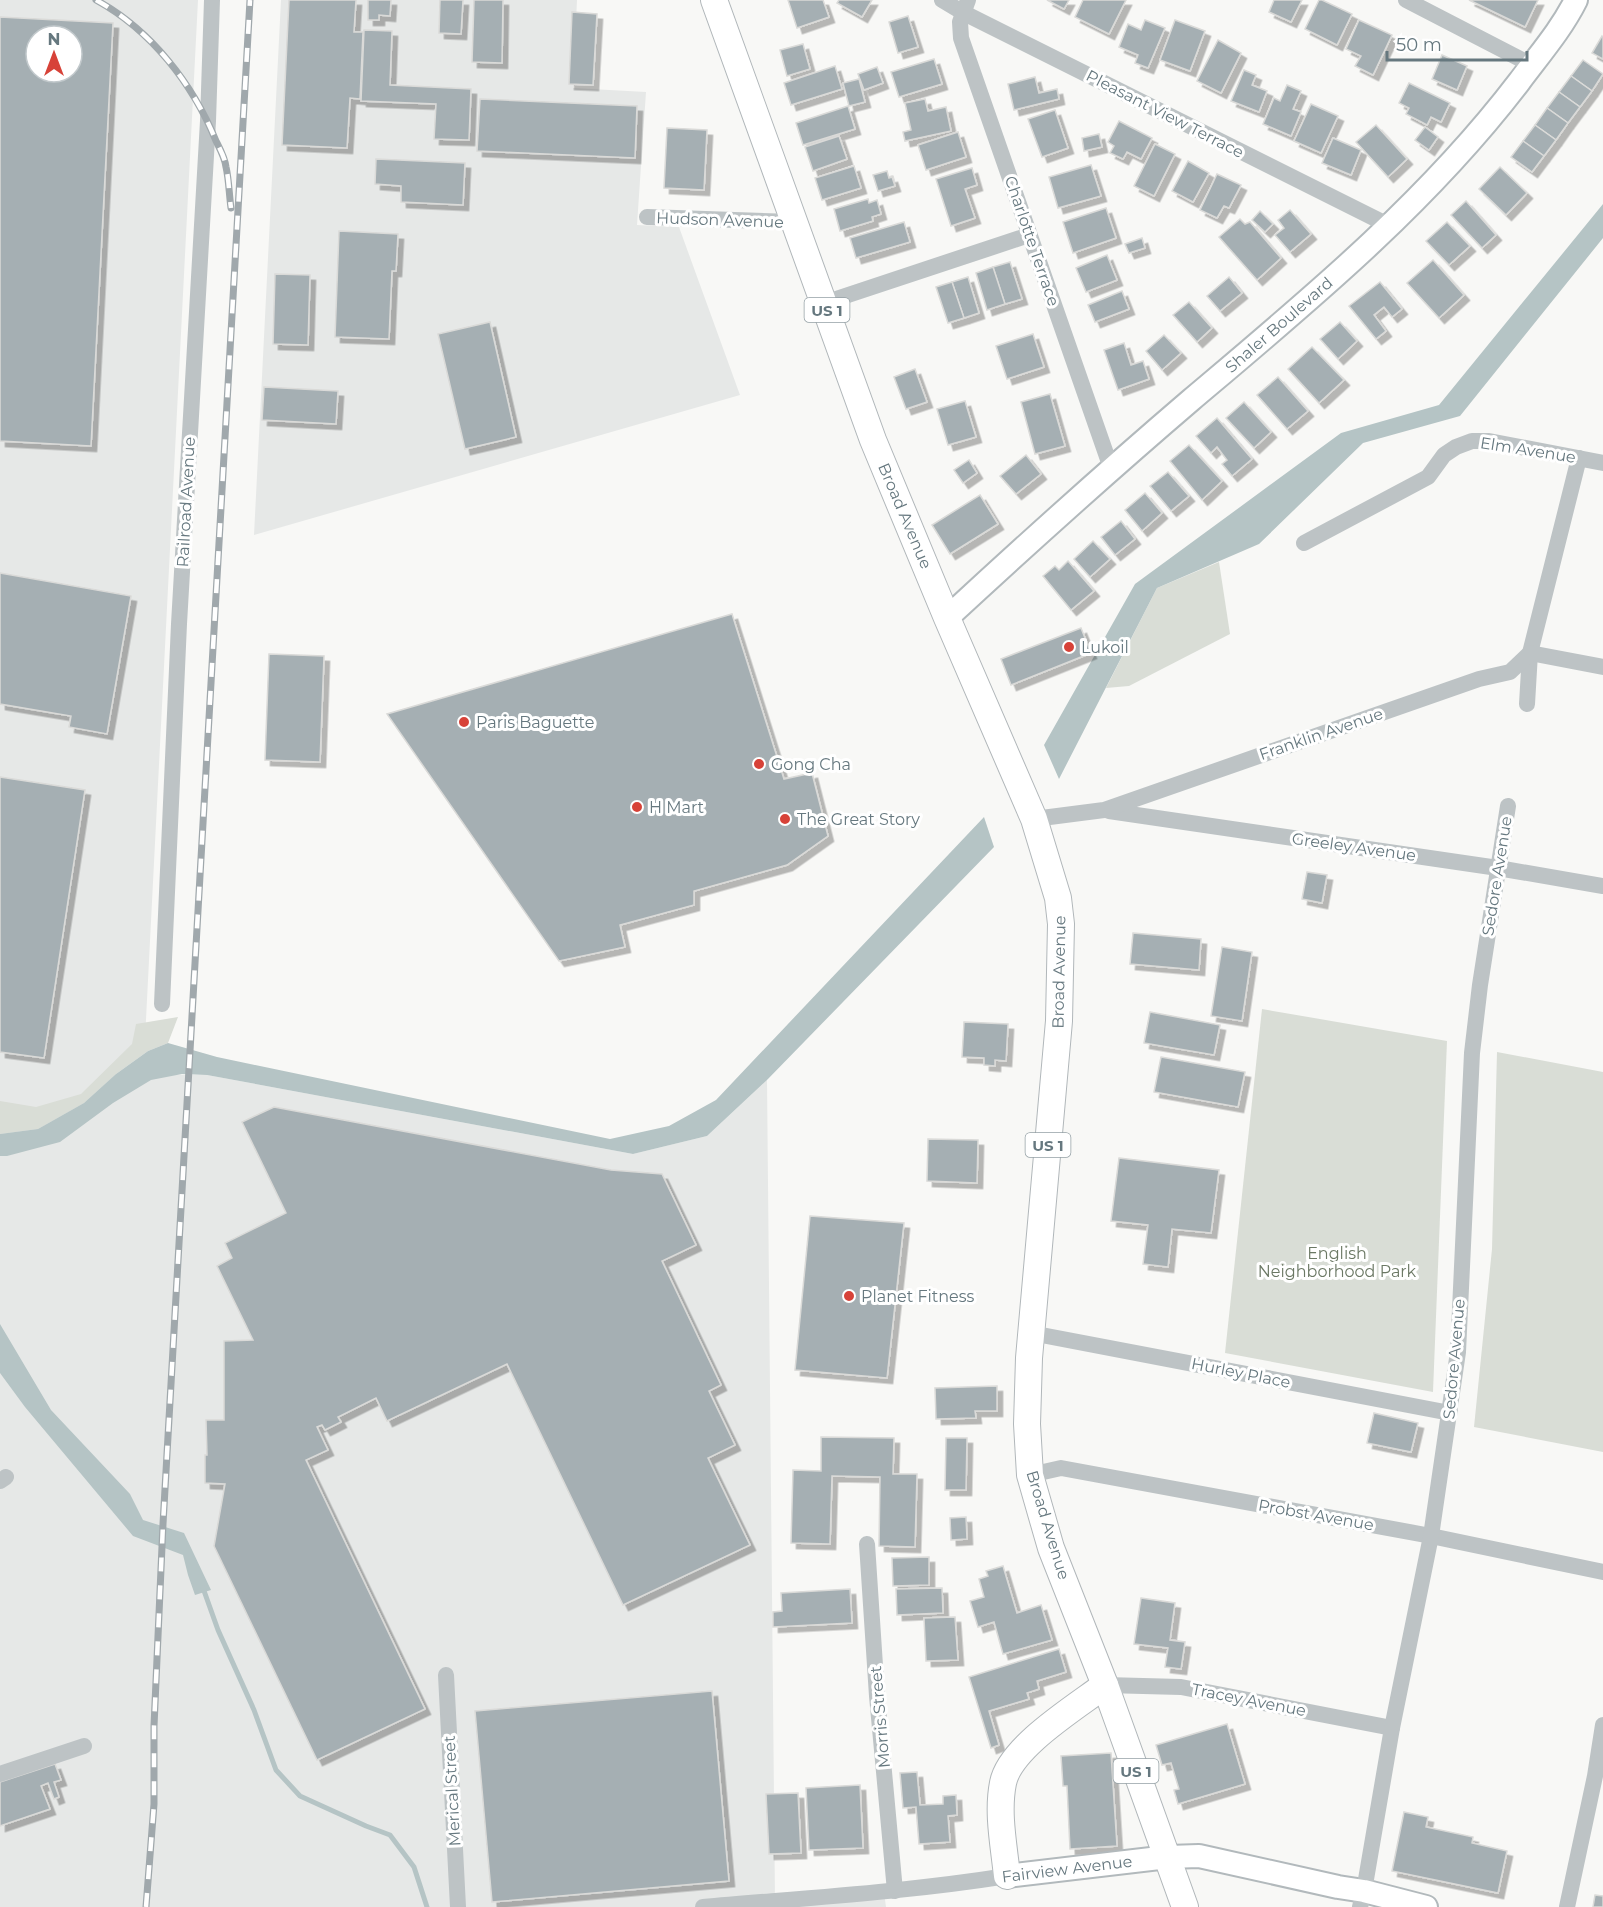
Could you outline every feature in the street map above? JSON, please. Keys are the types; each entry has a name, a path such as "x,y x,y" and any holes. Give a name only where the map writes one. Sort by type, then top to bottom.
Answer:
{"main road":[{"name":"Broad Avenue","path":"714,0 873,440 1034,819 1058,898 1061,924 1059,1021 1031,1333 1027,1424 1030,1475 1051,1548 1105,1685 1185,1907"},
{"path":"1007,1876 1001,1821 1003,1781 1015,1758 1033,1739 1105,1685"}],"street":[{"name":"Railroad Avenue","path":"162,1004 179,624 208,121 212,0"},
{"name":"Pleasant View Terrace","path":"942,0 965,6 1390,226"},
{"path":"1406,0 1532,65"},
{"name":"Shaler Boulevard","path":"947,618 1111,468 1303,305 1390,226 1453,162 1499,109 1567,18 1576,0"},
{"name":"Charlotte Terrace","path":"965,6 960,22 961,38 1111,468"},
{"name":"Hudson Avenue","path":"647,217 793,222"},
{"path":"824,303 1029,235"},
{"name":"Elm Avenue","path":"1304,543 1428,477 1444,455 1472,441 1489,441 1603,463"},
{"path":"1527,704 1530,654 1579,458"},
{"path":"1530,654 1603,667"},
{"name":"Franklin Avenue","path":"1034,819 1104,810 1479,679 1510,672 1530,654"},
{"name":"Sedore Avenue","path":"1362,1899 1392,1728 1431,1536 1450,1413 1458,1352 1472,1053 1480,985 1508,806"},
{"name":"Greeley Avenue","path":"1104,810 1498,868 1603,886"},
{"name":"Hurley Place","path":"1031,1333 1450,1413"},
{"name":"Probst Avenue","path":"1030,1475 1061,1468 1431,1536 1603,1572"},
{"name":"Morris Street","path":"867,1544 877,1696 895,1891"},
{"name":"Merical Street","path":"446,1675 458,1907"},
{"name":"Tracey Avenue","path":"1105,1685 1181,1687 1392,1728"},
{"path":"1567,1907 1599,1776 1603,1725"},
{"path":"0,1774 84,1746"},
{"name":"Fairview Avenue","path":"703,1907 895,1891 1168,1857 1199,1856 1338,1887 1362,1899 1426,1907"}],"shaded area":[{"path":"0,0 198,0 145,1039 116,1074 207,1075 633,1154 707,1136 767,1080 775,1901 884,1892 886,1907 0,1907"},
{"path":"281,0 577,0 573,88 646,92 637,225 679,227 740,395 254,535"},
{"path":"1603,204 1603,238 1460,416 1363,443 1259,544 1157,588 1059,779 1044,745 1135,584 1341,433 1439,405"},
{"path":"984,817 994,847 767,1080 707,1136 633,1154 207,1075 182,1074 151,1080 113,1103 60,1142 0,1156 0,1134 38,1129 84,1103 116,1074 148,1051 168,1043 217,1057 610,1139 669,1126 716,1100"},
{"path":"0,1324 51,1410 130,1494 143,1520 184,1533 211,1590 195,1595 183,1555 133,1536 25,1407 0,1373"}],"green space":[{"path":"1219,562 1230,634 1129,686 1106,688 1157,588"},
{"name":"English Neighborhood Park","path":"1262,1009 1447,1041 1433,1392 1225,1353"},
{"path":"178,1017 168,1043 148,1051 116,1074 84,1103 38,1129 0,1134 0,1101 36,1107 81,1094 132,1044 136,1024"},
{"path":"1497,1052 1603,1072 1603,1452 1474,1427 1492,1249"}],"building":[{"path":"289,0 356,0 354,32 363,32 360,99 350,98 347,148 282,145"},
{"path":"368,0 391,0 390,16 379,15 379,20 368,20"},
{"path":"440,0 463,0 461,34 439,33"},
{"path":"474,0 503,0 502,63 472,62"},
{"path":"788,0 823,0 829,17 797,28"},
{"path":"839,0 872,0 862,17 837,3"},
{"path":"1047,0 1069,0 1064,9"},
{"path":"1083,0 1126,0 1109,34 1075,17"},
{"path":"1274,0 1302,0 1291,22 1269,12"},
{"path":"1319,0 1352,14 1337,45 1305,29"},
{"path":"1469,0 1538,0 1525,27"},
{"path":"572,12 597,14 593,85 569,84"},
{"path":"908,16 918,47 898,53 889,22"},
{"path":"0,17 113,23 91,446 0,441"},
{"path":"1145,20 1165,28 1148,68 1135,63 1138,55 1119,47 1128,24 1141,30"},
{"path":"1175,20 1205,31 1190,71 1160,60"},
{"path":"1359,20 1392,35 1373,75 1355,66 1361,56 1346,49"},
{"path":"364,30 392,31 390,85 471,89 469,140 434,139 436,104 361,101"},
{"path":"1603,37 1603,59 1592,53"},
{"path":"1218,40 1241,53 1221,93 1197,81"},
{"path":"803,44 810,69 787,76 780,50"},
{"path":"1442,55 1467,66 1457,90 1432,79"},
{"path":"934,59 942,84 899,97 891,72"},
{"path":"1583,60 1603,74 1592,91 1571,76"},
{"path":"835,66 842,89 791,105 784,83"},
{"path":"877,67 883,83 864,90 858,74"},
{"path":"1244,70 1256,75 1252,85 1267,91 1259,112 1231,101"},
{"path":"1571,76 1592,91 1580,107 1559,92"},
{"path":"1035,77 1039,93 1057,89 1059,99 1014,110 1008,84"},
{"path":"859,79 865,102 849,106 843,83"},
{"path":"1409,83 1450,103 1441,122 1431,117 1427,125 1406,114 1409,108 1399,103"},
{"path":"1287,85 1301,91 1293,109 1301,112 1291,136 1263,124 1274,98 1280,101"},
{"path":"1559,92 1580,107 1568,123 1547,108"},
{"path":"480,99 637,106 635,158 477,151"},
{"path":"925,99 928,111 946,107 951,131 905,141 903,132 911,130 905,103"},
{"path":"1311,104 1338,116 1321,153 1294,141"},
{"path":"848,106 855,129 803,145 796,123"},
{"path":"1547,108 1568,123 1556,140 1535,125"},
{"path":"1055,110 1068,148 1042,157 1028,119"},
{"path":"1119,121 1152,138 1141,159 1127,152 1123,159 1110,153 1114,146 1108,142"},
{"path":"1376,125 1407,159 1388,177 1356,142"},
{"path":"1535,125 1556,140 1544,156 1523,141"},
{"path":"1425,127 1438,137 1429,150 1415,140"},
{"path":"667,128 707,130 704,190 664,188"},
{"path":"958,132 966,157 926,170 918,145"},
{"path":"1099,134 1102,147 1084,151 1082,138"},
{"path":"839,136 847,159 813,171 805,147"},
{"path":"1333,138 1361,150 1351,175 1322,163"},
{"path":"1523,141 1544,156 1532,172 1511,157"},
{"path":"1155,144 1175,154 1154,196 1134,186"},
{"path":"376,159 465,163 463,205 401,202 401,186 375,184"},
{"path":"1188,161 1209,173 1193,202 1172,191"},
{"path":"1091,165 1101,196 1058,208 1049,177"},
{"path":"854,166 861,188 822,200 815,178"},
{"path":"1500,167 1527,193 1506,215 1479,189"},
{"path":"972,168 977,185 965,189 975,218 951,226 936,179"},
{"path":"887,171 895,186 878,191 873,175"},
{"path":"1217,174 1241,185 1229,208 1224,206 1217,218 1200,210"},
{"path":"868,199 869,203 877,200 881,214 872,217 873,221 840,231 834,209"},
{"path":"1466,201 1496,235 1482,248 1451,215"},
{"path":"1106,208 1116,238 1073,253 1063,222"},
{"path":"1290,210 1311,234 1290,252 1275,235 1284,228 1278,220"},
{"path":"1260,211 1273,224 1265,232 1252,220"},
{"path":"1240,219 1245,224 1250,222 1281,258 1257,280 1219,237"},
{"path":"904,222 910,242 856,258 850,238"},
{"path":"1447,222 1470,246 1449,265 1426,241"},
{"path":"339,231 398,234 396,271 392,271 389,339 335,337"},
{"path":"1142,238 1145,248 1129,253 1125,244"},
{"path":"1107,255 1117,280 1086,292 1076,268"},
{"path":"1433,260 1464,295 1439,318 1407,283"},
{"path":"1010,262 1022,299 1005,304 993,267"},
{"path":"993,267 1005,304 987,310 976,273"},
{"path":"275,274 310,275 308,345 273,344"},
{"path":"968,277 979,313 964,318 952,282"},
{"path":"1229,277 1242,293 1220,311 1207,296"},
{"path":"952,282 964,318 948,323 936,287"},
{"path":"1380,282 1402,309 1392,317 1384,307 1374,315 1386,331 1376,339 1349,306"},
{"path":"1122,291 1129,309 1095,322 1088,305"},
{"path":"1189,302 1212,328 1197,342 1173,315"},
{"path":"490,322 516,437 465,449 438,334"},
{"path":"1340,322 1357,341 1338,359 1320,339"},
{"path":"1033,334 1044,367 1007,379 996,346"},
{"path":"1164,335 1181,353 1162,370 1146,351"},
{"path":"1124,343 1131,365 1143,361 1149,379 1118,390 1104,350"},
{"path":"1312,347 1344,380 1319,403 1288,369"},
{"path":"915,369 927,402 906,409 894,377"},
{"path":"1278,377 1308,411 1287,429 1257,395"},
{"path":"264,387 338,391 336,424 262,420"},
{"path":"1050,394 1065,446 1035,454 1021,402"},
{"path":"965,401 976,437 948,445 937,409"},
{"path":"1244,402 1271,432 1254,448 1226,418"},
{"path":"1217,418 1252,459 1232,476 1222,464 1227,460 1217,447 1211,453 1196,436"},
{"path":"1189,445 1222,481 1202,500 1170,461"},
{"path":"1026,455 1041,474 1016,494 1000,476"},
{"path":"969,460 977,473 963,483 954,470"},
{"path":"1168,472 1189,496 1171,511 1150,486"},
{"path":"1145,493 1162,513 1142,531 1125,510"},
{"path":"980,495 998,524 950,554 932,525"},
{"path":"1121,521 1135,539 1115,555 1101,537"},
{"path":"1093,541 1110,559 1090,577 1074,559"},
{"path":"1068,561 1094,591 1071,610 1043,576 1055,566 1059,570"},
{"path":"0,573 131,596 107,734 69,727 71,716 0,704"},
{"name":"H Mart","path":"732,614 784,779 812,773 828,836 787,865 694,891 694,905 620,925 625,947 559,961 387,714"},
{"path":"1081,628 1091,653 1011,685 1001,659"},
{"path":"269,654 324,656 320,762 265,760"},
{"path":"0,777 85,790 44,1058 0,1052"},
{"path":"1307,872 1327,875 1322,903 1302,899"},
{"path":"1133,933 1201,939 1199,970 1130,964"},
{"path":"1222,947 1252,952 1242,1021 1211,1016"},
{"path":"1150,1012 1220,1025 1214,1055 1144,1043"},
{"path":"964,1022 1008,1024 1006,1061 995,1060 995,1066 984,1065 984,1058 962,1057"},
{"path":"1161,1057 1245,1072 1238,1107 1154,1092"},
{"path":"274,1107 611,1170 662,1174 696,1245 662,1261 721,1385 709,1391 735,1445 708,1458 750,1545 623,1605 507,1364 387,1421 376,1398 338,1417 341,1422 325,1430 322,1425 317,1427 328,1450 306,1460 425,1709 317,1760 214,1546 225,1484 205,1483 206,1420 224,1420 224,1341 253,1340 217,1266 232,1258 225,1243 286,1213 242,1122"},
{"path":"928,1139 978,1140 977,1183 927,1181"},
{"path":"1119,1158 1219,1170 1211,1233 1172,1229 1168,1267 1143,1264 1148,1225 1111,1221"},
{"name":"Planet Fitness","path":"810,1216 904,1223 887,1378 795,1370"},
{"path":"997,1386 997,1411 975,1411 976,1418 936,1419 935,1388"},
{"path":"1374,1413 1418,1423 1411,1452 1367,1443"},
{"path":"821,1437 894,1438 893,1474 917,1474 915,1547 879,1546 880,1477 832,1476 830,1544 791,1543 793,1470 821,1471"},
{"path":"946,1438 967,1438 966,1490 945,1490"},
{"path":"966,1517 967,1539 951,1540 950,1518"},
{"path":"929,1557 929,1585 893,1586 892,1558"},
{"path":"1003,1566 1017,1613 1041,1605 1052,1640 1003,1654 994,1622 978,1627 970,1601 984,1597 979,1579 988,1576 986,1571"},
{"path":"942,1588 943,1613 897,1615 896,1589"},
{"path":"850,1589 852,1623 773,1627 773,1612 782,1611 781,1593"},
{"path":"1141,1598 1175,1603 1170,1640 1185,1642 1181,1669 1165,1667 1168,1648 1134,1644"},
{"path":"955,1617 958,1660 926,1661 924,1618"},
{"path":"1059,1649 1066,1672 1037,1681 1039,1689 1027,1693 1029,1699 989,1711 999,1745 991,1748 969,1677"},
{"path":"712,1691 729,1881 492,1902 475,1711"},
{"path":"1227,1724 1245,1784 1178,1804 1174,1790 1179,1789 1171,1763 1162,1765 1156,1745"},
{"path":"1111,1753 1117,1846 1070,1849 1067,1786 1063,1786 1061,1756"},
{"path":"55,1764 61,1780 54,1782 59,1797 54,1799 48,1783 41,1786 50,1809 0,1826 0,1782"},
{"path":"917,1772 920,1805 943,1804 943,1796 956,1795 957,1815 948,1816 950,1842 919,1844 916,1807 903,1808 900,1773"},
{"path":"860,1785 863,1848 809,1850 806,1788"},
{"path":"798,1793 801,1853 769,1854 766,1794"},
{"path":"1404,1812 1428,1817 1426,1827 1473,1837 1472,1843 1507,1851 1498,1893 1392,1871"},
{"path":"1595,1895 1603,1896 1603,1907 1593,1907"}],"waterway":[{"path":"203,1588 218,1630 254,1710 276,1770 300,1796 390,1835 414,1867 427,1907"}],"railway":[{"path":"96,0 116,12 152,43 168,60 195,99 223,157 228,177 231,208"},
{"path":"146,1907 154,1804 154,1726 163,1524 250,0"}],"place":[{"name":"Lukoil","path":"1069,647"},
{"name":"Paris Baguette","path":"464,722"},
{"name":"Gong Cha","path":"759,764"},
{"name":"H Mart","path":"637,807"},
{"name":"The Great Story","path":"785,819"},
{"name":"Planet Fitness","path":"849,1296"}]}
